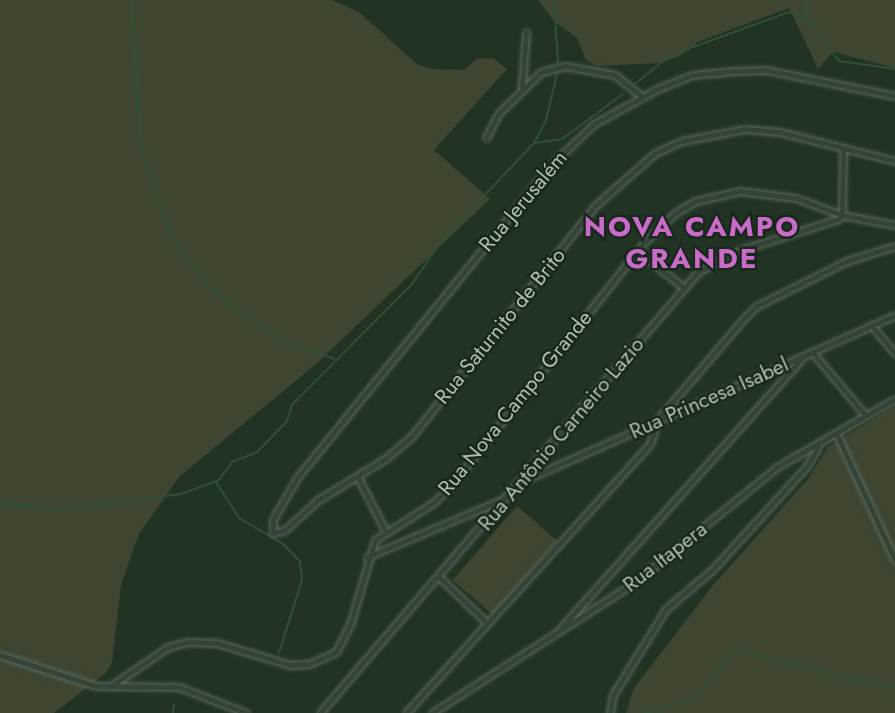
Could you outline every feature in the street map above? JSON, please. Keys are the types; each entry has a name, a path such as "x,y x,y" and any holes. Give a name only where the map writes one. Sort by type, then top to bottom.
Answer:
{"street":[{"path":"522,87 526,32"},
{"path":"486,138 498,114 522,87 541,72 565,66 615,75 642,97"},
{"name":"Rua Jerusalém","path":"272,533 273,519 297,478 552,164 594,124 642,97 692,75 766,70 895,96"},
{"name":"Rua Saturnito de Brito","path":"272,533 285,530 318,500 357,477 412,436 596,205 655,153 682,141 746,129 780,132 843,151 895,161"},
{"path":"842,215 843,151"},
{"name":"Rua Nova Campo Grande","path":"111,687 168,647 188,642 217,643 290,665 324,659 344,640 367,557 385,530 433,503 451,486 637,251 675,213 719,194 740,191 796,198 842,215 895,225"},
{"name":"Rua Antônio Carneiro Lazio","path":"320,713 523,481 683,287 718,259 833,222 842,215"},
{"path":"406,713 650,444 658,419 757,306 847,261 895,246"},
{"path":"637,251 683,287"},
{"name":"Rua Princesa Isabel","path":"523,481 895,314"},
{"path":"871,325 895,354"},
{"path":"553,636 809,354 865,415"},
{"name":"Rua Itapera","path":"432,713 553,636 666,559 777,467 895,399"},
{"path":"836,433 895,560"},
{"path":"610,713 614,695 666,609 713,569 808,465 819,444"},
{"path":"357,477 385,530"},
{"path":"367,557 510,496"},
{"path":"439,577 488,623"},
{"path":"0,655 96,687 179,687 246,713"}],"green space":[{"path":"0,0 332,0 359,12 417,64 432,69 464,70 478,58 494,59 507,69 434,150 490,199 316,364 179,477 139,534 121,585 112,663 105,674 54,713 0,713"},
{"path":"538,0 895,0 895,68 833,52 818,69 789,8 698,42 680,56 659,63 597,66 586,60 577,38 555,22"},
{"path":"895,406 895,713 626,713 634,688 714,584 809,478 828,447"},
{"path":"517,506 557,541 493,615 453,580"}],"waterway":[{"path":"131,0 142,151 173,239 207,284 233,308 289,344 335,359"},
{"path":"554,0 558,63"},
{"path":"806,0 806,16"},
{"path":"635,84 663,61 693,47 789,12 807,19 839,61 895,69"},
{"path":"0,504 56,510 181,494 219,480 232,462 257,452 287,421 292,405 412,284 442,240 534,143 546,120 557,74"},
{"path":"535,143 562,139 623,94"},
{"path":"216,482 239,518 282,543 300,561 302,580 279,653"},
{"path":"645,713 696,698 734,650 895,688"},
{"path":"173,713 174,705"}],"district":[{"name":"NOVA CAMPO GRANDE","path":"692,243"}]}
